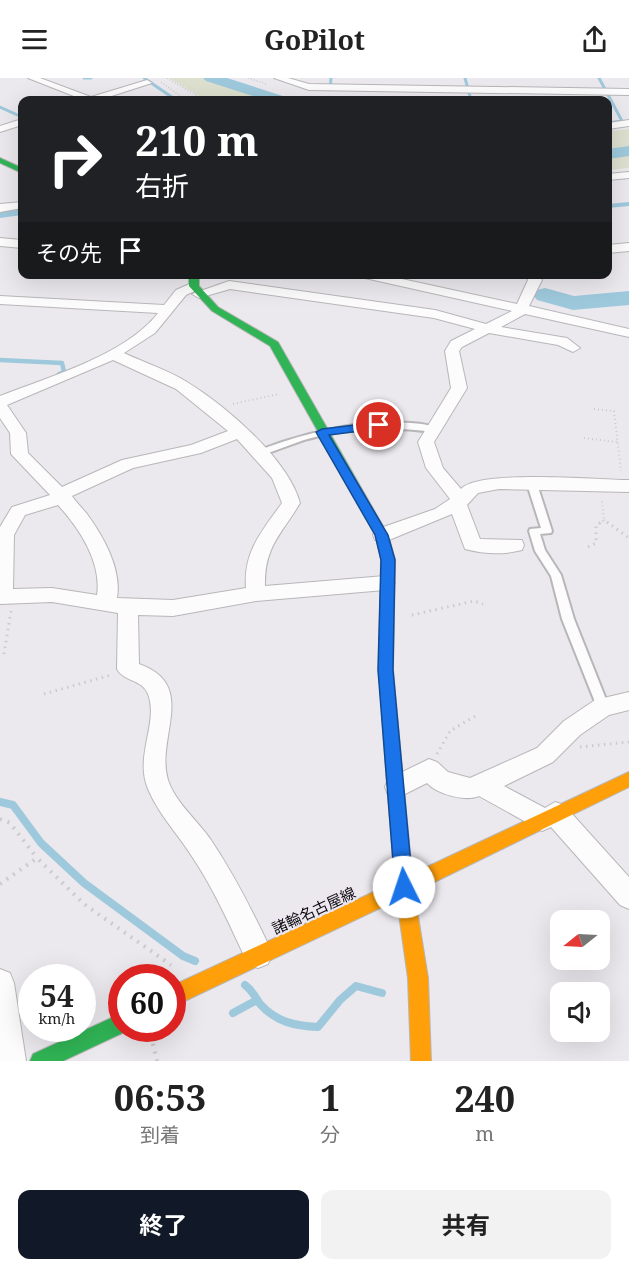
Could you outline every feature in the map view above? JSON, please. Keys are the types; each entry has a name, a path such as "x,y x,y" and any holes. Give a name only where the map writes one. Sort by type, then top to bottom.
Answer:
{"main road":[{"path":"0,160 18,169"},
{"path":"196,285 215,309 274,344 382,535 388,560 386,670 404,887 418,978 421,1061"},
{"name":"諸輪名古屋線","path":"186,990 629,779"},
{"path":"39,1061 108,1029"}],"street":[{"path":"32,78 80,96"},
{"path":"278,78 309,87 538,96 629,92"},
{"path":"398,78 400,96"},
{"path":"531,78 538,96"},
{"path":"105,96 147,84"},
{"path":"0,129 18,123"},
{"path":"612,125 629,123"},
{"path":"612,130 629,128"},
{"path":"612,177 629,175"},
{"path":"0,208 18,206"},
{"path":"0,242 18,243"},
{"path":"612,249 629,247"},
{"path":"380,279 629,333"},
{"path":"515,545 484,547 472,544 459,501 436,474 429,460 426,442 459,388 452,351 456,344 519,313 534,279"},
{"path":"258,954 238,911 202,849 167,801 156,779 154,754 160,711 160,691 149,677 128,669 117,605 110,591 96,545 79,516 62,495 20,454 18,433 0,404 115,355 152,329 185,289 196,285 251,287 435,314 509,334 562,341 573,348"},
{"path":"0,300 169,309"},
{"path":"115,355 189,390 260,453 286,485 291,503 272,528 256,557 254,576 256,594"},
{"path":"238,433 195,449 128,464 62,495 18,511 4,531 6,597 52,596 117,605 173,608 256,594 386,583"},
{"path":"382,535 441,513 459,501 472,488 499,483 626,486"},
{"path":"397,787 429,769 440,780 470,789 482,785 545,755 572,728 603,707 629,701"},
{"path":"482,785 549,816 629,896"},
{"path":"0,983 11,1061"}],"lane":[{"path":"260,453 322,432 379,425 433,429"},
{"path":"532,484 547,531 534,531 537,541 556,575 568,619 603,707"}],"path":[{"path":"167,78 197,96"},
{"path":"158,80 181,96"},
{"path":"215,411 248,400 301,391"},
{"path":"594,409 614,411 617,442 626,486"},
{"path":"584,438 617,442"},
{"path":"599,484 604,519 629,538"},
{"path":"588,547 596,543 596,526 604,519"},
{"path":"4,654 6,597"},
{"path":"386,621 474,601 483,604"},
{"path":"44,694 128,669"},
{"path":"429,769 450,731 477,715"},
{"path":"552,747 570,749 629,742"},
{"path":"0,819 10,823 37,858 84,904 170,964"},
{"path":"0,884 37,858"},
{"path":"152,1042 157,1061"}],"green space":[{"path":"169,78 201,78 260,96 199,96"},
{"path":"629,129 629,168 612,170 612,131"}],"waterway":[{"path":"84,78 91,78"},
{"path":"144,78 170,96"},
{"path":"211,78 267,96"},
{"path":"330,90 331,78"},
{"path":"465,78 470,96"},
{"path":"599,78 609,96"},
{"path":"612,102 622,121 612,122"},
{"path":"0,107 18,115"},
{"path":"612,153 629,151"},
{"path":"612,206 629,204"},
{"path":"0,212 18,210"},
{"path":"545,295 573,303 629,298"},
{"path":"0,360 62,363 64,372 59,374"},
{"path":"0,802 13,805 41,843 84,883 183,956 195,961"},
{"path":"245,985 260,1004 279,1019 301,1026 318,1027 340,1000 356,986 382,993"},
{"path":"233,1013 257,1000"}],"traffic: fast":[{"path":"0,160 18,169"},
{"path":"194,279 194,286 215,309 274,344 382,535 388,559 386,670 394,769"},
{"path":"40,1061 108,1029"}],"traffic: slow":[{"path":"186,990 404,887 394,769"},
{"path":"421,1061 418,978 404,887 629,779"}],"route":[{"path":"379,425 322,432 382,535 388,560 386,670 404,887"}]}
